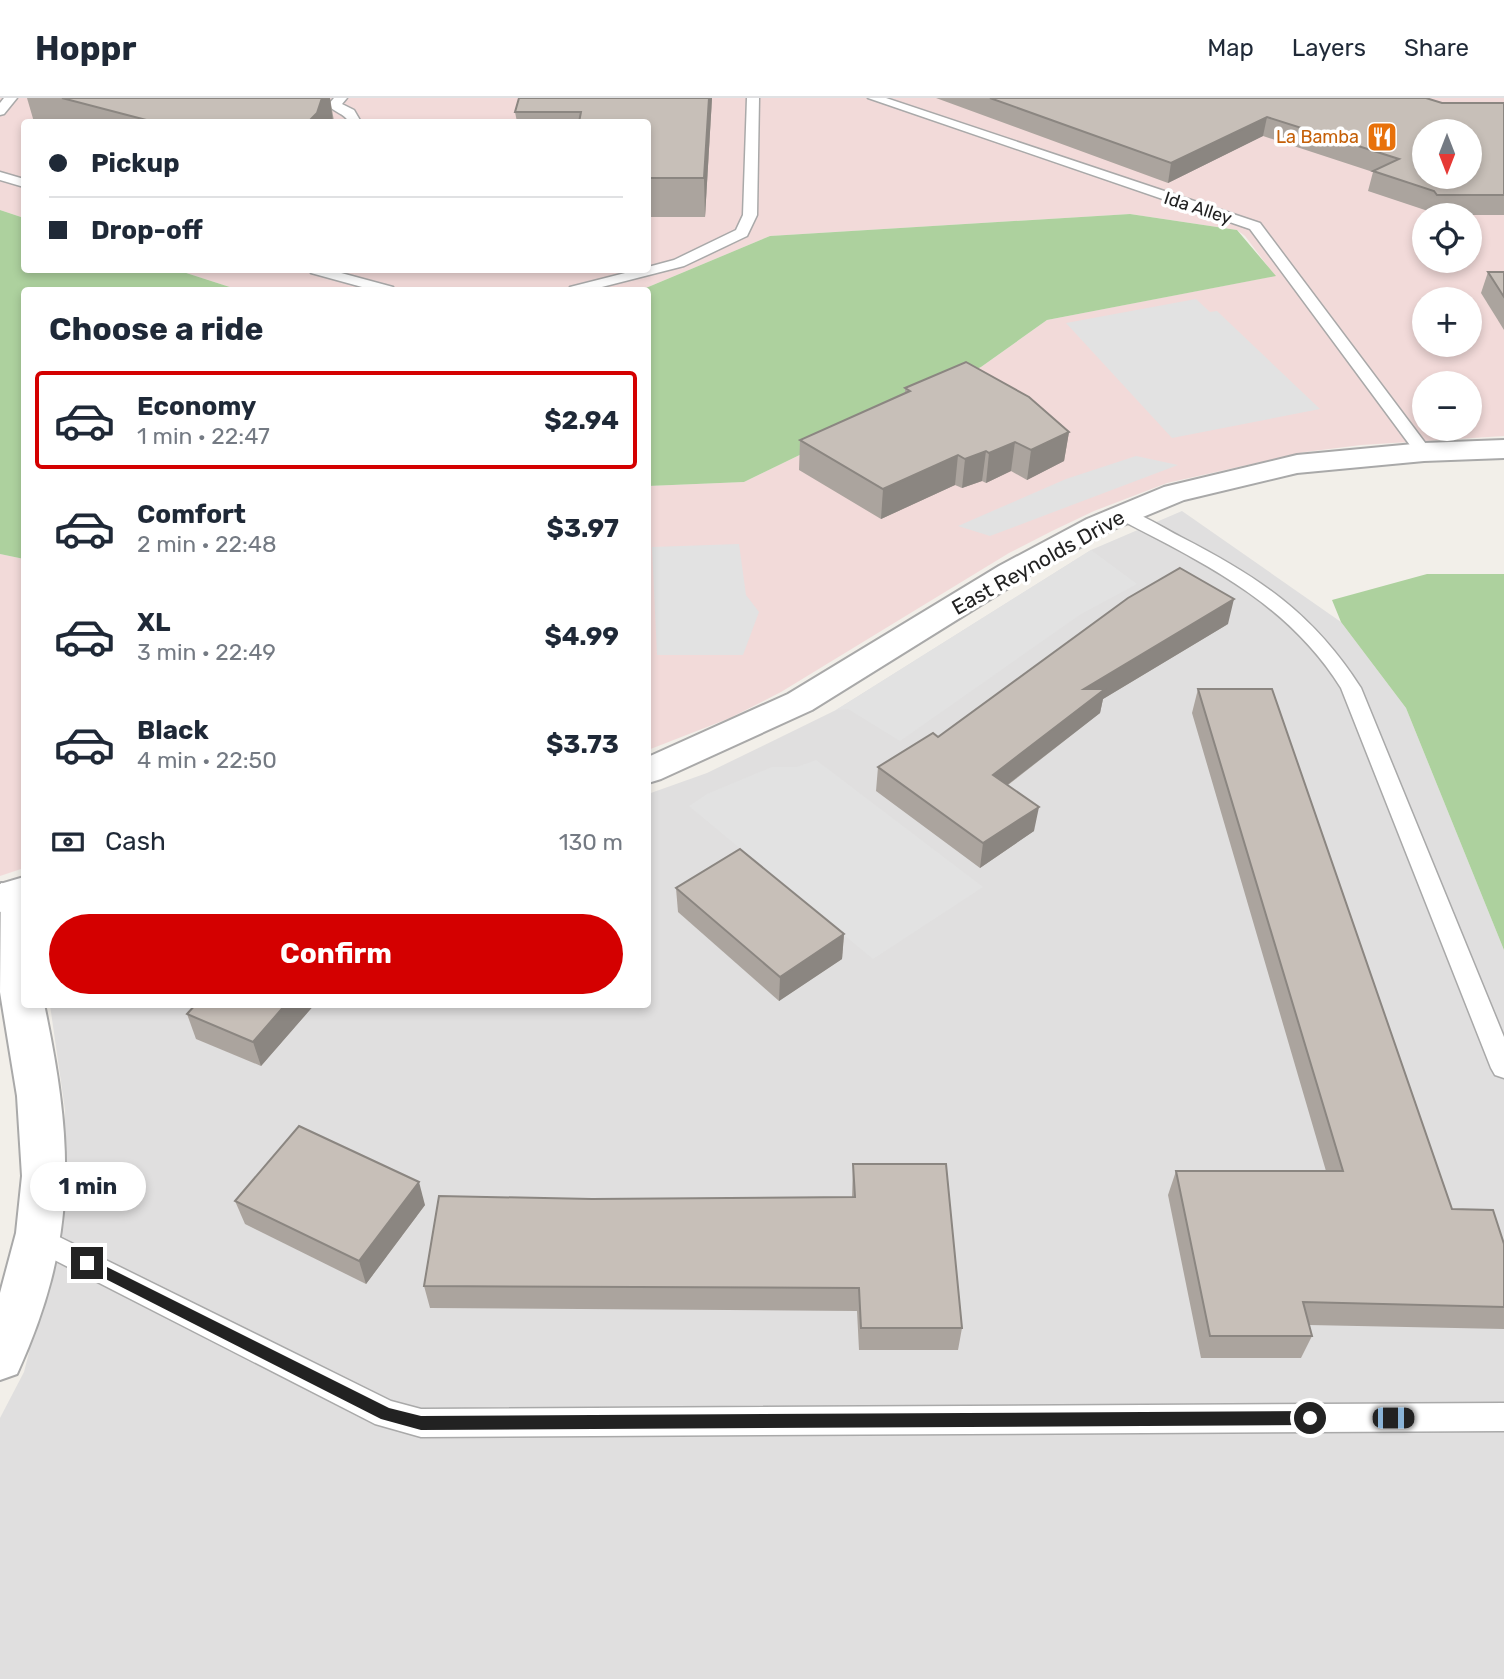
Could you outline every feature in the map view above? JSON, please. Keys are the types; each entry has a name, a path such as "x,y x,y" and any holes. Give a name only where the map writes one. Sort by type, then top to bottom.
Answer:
{"street":[{"name":"East Reynolds Drive","path":"651,770 800,702 1010,573 1123,514 1174,492 1297,464 1424,452 1504,449"},
{"path":"21,892 0,897 21,1005"},
{"path":"0,1359 23,1297 42,1216 44,1160 41,1108 22,1008"}],"lane":[{"path":"0,111 11,98"},
{"path":"651,270 679,263 742,233 750,215 753,98"},
{"name":"Ida Alley","path":"874,98 1255,226 1424,452"},
{"path":"332,103 350,113 353,119"},
{"path":"0,176 21,182"},
{"path":"326,273 377,287"},
{"path":"351,280 364,273"},
{"path":"587,287 640,273"},
{"path":"1123,514 1209,560 1268,597 1309,629 1337,662 1351,688 1504,1068"},
{"path":"37,1238 386,1414 421,1423 1504,1417"}],"shaded area":[{"path":"0,98 1504,98 1504,436 1482,437 1482,371 1412,371 1412,441 1425,441 1305,452 1167,483 1094,511 1009,553 781,692 730,718 651,749 651,486 744,482 981,367 1047,320 1275,276 1245,236 1237,230 1130,214 770,236 648,287 230,287 186,273 651,273 651,119 21,119 21,217 0,210"},
{"path":"1196,299 1210,312 1217,311 1320,409 1172,438 1066,323"},
{"path":"1136,456 1178,465 990,536 958,526 1066,479"},
{"path":"1182,511 1341,622 1406,708 1504,950 1504,1679 0,1679 0,1418 24,1372 46,1286 63,1168 65,1110 50,1008 651,1008 651,793 707,773 836,710 1091,550"},
{"path":"739,544 746,595 759,612 743,655 657,655 652,547"},
{"path":"1091,550 1137,584 1081,614 900,741 848,709 836,710"},
{"path":"0,554 21,558 21,869 0,876"},
{"path":"816,760 983,887 873,959 689,806 707,794 772,767 797,767"}],"green space":[{"path":"0,210 21,217 21,273 186,273 230,287 21,287 21,558 0,554"},
{"path":"1130,214 1237,230 1276,276 1047,320 981,367 744,482 651,486 651,287 648,287 770,236"},
{"path":"1427,574 1504,574 1504,950 1406,708 1341,622 1332,600"}],"building":[{"path":"62,98 322,98 317,113 311,119 142,119"},
{"path":"519,98 709,98 704,178 651,178 651,119 580,119 581,112 515,112"},
{"path":"990,98 1426,98 1442,103 1504,103 1504,195 1437,195 1428,189 1482,189 1482,119 1412,119 1412,184 1373,171 1399,159 1267,117 1171,163"},
{"path":"1488,272 1504,272 1504,297"},
{"path":"966,362 1029,397 1069,432 1031,450 1015,442 965,459 958,455 883,489 800,440 910,391 905,388"},
{"path":"1180,568 1234,599 1084,689 1105,689 993,775 1039,807 983,843 878,767 933,733 938,737 1128,598"},
{"path":"1198,689 1272,689 1452,1209 1493,1210 1504,1244 1504,1307 1303,1302 1312,1336 1210,1336 1176,1171 1343,1171"},
{"path":"740,849 844,934 780,977 676,888"},
{"path":"192,1008 283,1008 253,1042 187,1014"},
{"path":"299,1126 419,1182 359,1261 235,1201"},
{"path":"853,1164 946,1164 962,1328 861,1328 859,1288 424,1286 439,1196 592,1199 855,1197"}],"place":[{"name":"La Bamba","path":"1382,137"}],"route":[{"path":"87,1263 386,1414 421,1423 1310,1418"}]}
